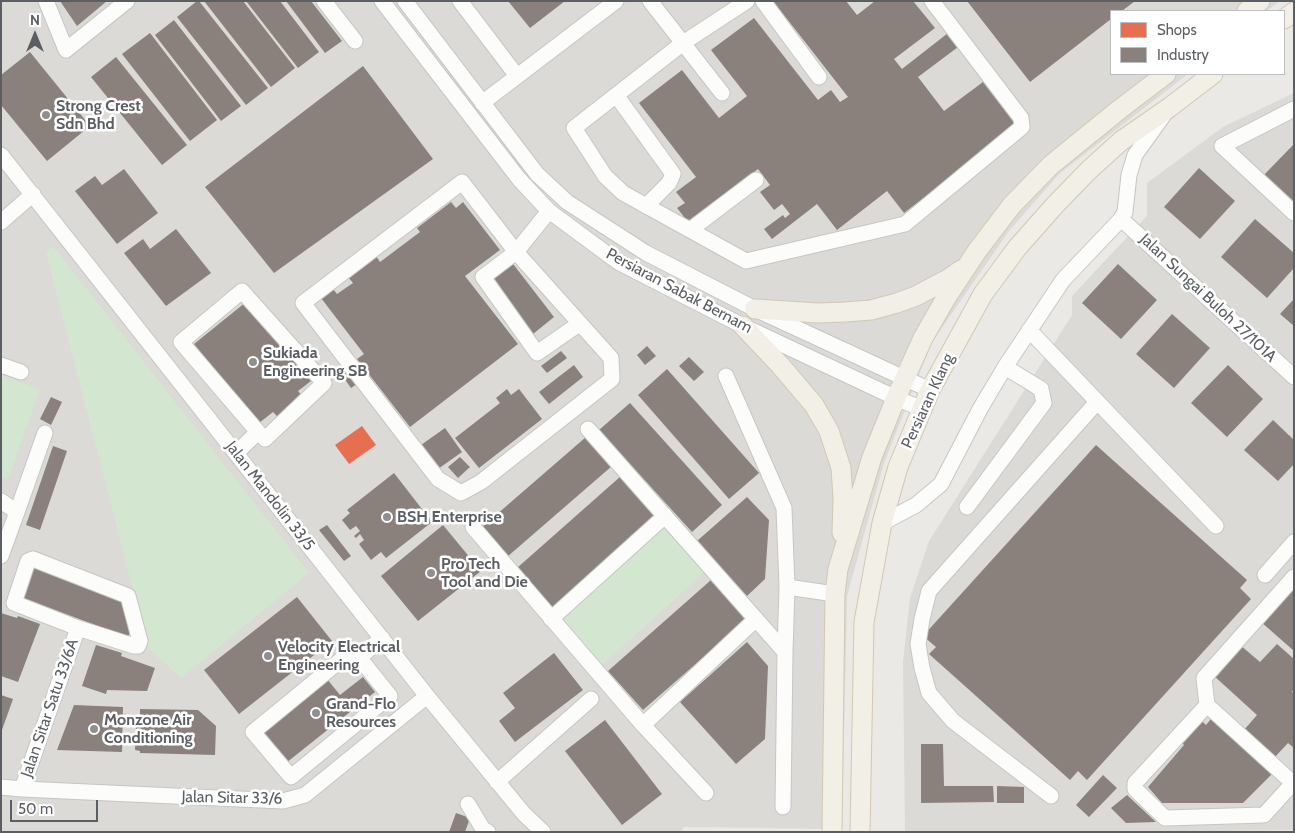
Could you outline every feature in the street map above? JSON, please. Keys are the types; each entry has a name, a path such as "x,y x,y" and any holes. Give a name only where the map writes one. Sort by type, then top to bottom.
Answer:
{"main road":[{"name":"Persiaran Klang","path":"832,832 835,594 838,569 872,457 904,379 923,338 946,298 1012,205 1051,165 1165,75"},
{"name":"Persiaran Klang","path":"860,832 864,622 882,524 898,467 930,390 983,294 1055,204 1121,142 1212,75"},
{"path":"754,308 818,313 871,310 916,296 948,279 971,262"},
{"path":"743,326 814,405 829,430 840,468 843,498 843,527 838,569"}],"street":[{"path":"46,1 66,50 127,1"},
{"path":"324,1 355,41"},
{"name":"Persiaran Sabak Bernam","path":"382,1 518,179 549,211 618,262 743,326 922,409"},
{"name":"Persiaran Sabak Bernam","path":"405,1 537,174 567,202 646,253 754,308 930,390"},
{"path":"460,1 517,76"},
{"path":"482,103 616,1"},
{"path":"650,1 722,93"},
{"path":"747,1 683,44 574,128 605,176 623,193 746,261 905,224 1022,127 1021,118 932,1"},
{"path":"763,1 819,77"},
{"path":"616,95 673,174 670,183 646,206"},
{"path":"882,524 916,505 941,484 980,409 1029,330 1063,280 1121,219 1125,212 1129,175 1135,155 1170,107"},
{"path":"1294,109 1222,146 1294,213"},
{"name":"Jalan Mandolin 33/5","path":"1,155 427,696 497,782 540,831"},
{"path":"690,230 756,180"},
{"path":"462,182 516,252 611,358 612,379 482,482 461,493 438,479 303,303 462,182"},
{"path":"3,216 33,194"},
{"path":"549,211 516,252 483,277 537,353 579,324"},
{"name":"Jalan Sungai Buloh 27/101A","path":"1121,219 1294,377"},
{"path":"242,291 324,383 265,438 258,432 181,342 242,291"},
{"path":"1029,330 1216,526"},
{"path":"1,366 20,372"},
{"path":"967,507 1044,403 1041,389 1005,367"},
{"path":"726,376 784,508 787,586 783,807"},
{"path":"1051,796 953,721 929,693 918,644 929,591 1097,402"},
{"path":"588,429 785,652"},
{"path":"236,454 258,432"},
{"path":"1,556 44,434"},
{"path":"1,501 17,512"},
{"path":"551,619 665,516"},
{"path":"473,527 643,725 706,793"},
{"path":"1265,575 1294,542"},
{"path":"33,559 128,596 140,641 138,646 134,646 78,628 14,603 28,560 33,559"},
{"path":"1208,704 1134,783 1135,789 1165,818 1264,815 1294,783 1208,704 1204,678 1294,577"},
{"path":"787,586 835,594"},
{"path":"643,725 756,619"},
{"name":"Jalan Sitar Satu 33/6A","path":"22,789 78,628"},
{"path":"358,658 382,638"},
{"path":"352,650 358,658 390,696 291,777 253,732 352,650"},
{"name":"Jalan Sitar 33/6","path":"1,787 283,801 306,795 427,696"},
{"path":"497,782 591,699"},
{"path":"468,804 483,829 488,832"}],"shaded area":[{"path":"1,1 1280,1 1268,10 1110,10 1110,75 1187,75 1059,174 1009,231 932,342 884,463 847,596 842,829 684,827 681,832 1,832"},
{"path":"1294,93 1294,830 905,832 903,662 910,598 929,541 1072,315 1072,296 1147,216 1147,183 1223,127"}],"green space":[{"path":"53,246 309,573 181,678 148,648 46,252"},
{"path":"1,375 40,389 8,479 1,476"},
{"path":"664,523 707,570 601,666 558,618"}],"building: Shops":[{"path":"362,426 376,445 349,464 335,445"}],"building: Industry":[{"path":"60,1 107,1 77,26"},
{"path":"199,1 268,88 246,105 177,17"},
{"path":"204,1 243,1 295,68 271,87"},
{"path":"246,1 280,1 319,52 298,68"},
{"path":"286,1 311,1 342,41 325,53"},
{"path":"508,1 565,1 530,28"},
{"path":"773,1 846,1 857,15 875,1 913,1 935,28 894,59 902,69 948,33 958,47 918,77 944,111 983,82 1017,126 904,213 887,191 837,230 817,204 772,239 764,229 783,215 785,218 790,214 782,204 774,210 760,192 770,185 758,169 688,222 677,208 685,203 676,192 696,177 639,103 682,70 719,118 747,96 711,50 754,18 818,100 831,90 840,102 848,97"},
{"path":"967,1 1135,1 1123,10 1110,10 1110,20 1030,82"},
{"path":"174,20 241,106 221,121 155,35"},
{"path":"150,33 217,120 190,141 122,54"},
{"name":"Strong Crest Sdn Bhd","path":"30,52 90,126 47,161 1,105 1,75"},
{"path":"116,57 187,145 162,165 91,77"},
{"path":"363,66 433,159 274,273 205,187"},
{"path":"1294,144 1294,206 1262,177"},
{"path":"1199,168 1235,201 1200,239 1164,207"},
{"path":"124,169 158,213 117,244 75,191 95,176 102,185"},
{"path":"451,202 456,208 463,202 500,250 465,276 518,344 410,427 357,359 364,354 321,298 333,289 337,294 353,283 348,277 376,256 380,262 420,232 417,228"},
{"path":"1255,219 1294,253 1294,268 1267,298 1221,257"},
{"path":"176,229 211,273 166,306 124,253 143,239 150,249"},
{"path":"510,260 554,317 533,334 488,277"},
{"path":"1118,264 1157,300 1121,339 1082,303"},
{"path":"1294,299 1294,326 1280,314"},
{"name":"Sukiada Engineering SB","path":"246,302 311,381 298,391 303,397 278,417 273,412 259,423 194,344"},
{"path":"1172,314 1210,348 1174,388 1136,354"},
{"path":"647,346 656,356 645,365 637,355"},
{"path":"561,351 567,358 547,373 541,366"},
{"path":"689,357 704,372 694,381 679,366"},
{"path":"353,361 366,378 351,388 339,371"},
{"path":"574,365 583,377 549,404 539,392"},
{"path":"1228,365 1263,399 1227,437 1191,403"},
{"path":"667,369 759,473 729,499 638,395"},
{"path":"507,389 511,395 519,389 542,419 479,468 455,438 500,403 496,398"},
{"path":"51,397 62,402 51,425 40,419"},
{"path":"630,403 722,505 692,532 599,430"},
{"path":"1273,420 1294,440 1294,464 1278,481 1244,450"},
{"path":"445,428 462,452 438,469 421,445"},
{"path":"586,437 612,466 507,557 481,528"},
{"path":"1096,445 1247,580 1240,588 1251,599 1087,780 1078,771 1070,780 929,654 936,647 923,636"},
{"path":"53,446 67,451 40,530 26,525"},
{"path":"460,457 470,467 458,478 448,467"},
{"name":"BSH Enterprise","path":"394,473 432,522 386,558 381,552 371,560 359,544 364,540 360,534 356,538 354,536 360,531 356,526 350,530 342,520 350,513 347,510"},
{"path":"621,476 658,517 554,609 517,568"},
{"path":"747,497 769,520 765,579 747,596 697,541"},
{"path":"327,525 351,556 344,561 319,530"},
{"name":"Pro Tech Tool and Die","path":"443,525 481,571 418,621 381,576"},
{"path":"35,564 125,597 132,627 128,637 22,598"},
{"path":"711,580 746,620 643,710 608,671"},
{"path":"1294,584 1294,651 1260,621"},
{"name":"Velocity Electrical Engineering","path":"297,597 332,641 239,714 204,670"},
{"path":"1,613 17,618 18,616 40,624 18,682 1,676"},
{"path":"747,642 768,666 765,739 736,764 680,702"},
{"path":"1277,644 1294,659 1294,689 1292,692 1294,693 1294,748 1288,743 1275,757 1244,730 1257,715 1213,675 1240,645 1260,662"},
{"path":"96,645 122,653 121,656 155,668 147,691 107,690 106,694 82,686"},
{"path":"554,653 583,690 515,742 499,721 515,708 503,693"},
{"name":"Grand-Flo Resources","path":"363,677 375,692 286,763 261,732 327,679 340,695"},
{"path":"1,695 13,699 2,730 1,730"},
{"name":"Monzone Air Conditioning","path":"74,705 123,707 122,752 57,750"},
{"path":"140,709 198,710 216,726 215,755 140,753 140,751 135,750 136,727 140,727"},
{"path":"1199,718 1206,725 1211,719 1272,774 1243,803 1162,803 1148,787 1184,745 1179,739"},
{"path":"605,720 662,794 622,825 565,751"},
{"path":"921,744 943,744 944,786 993,786 994,802 921,803"},
{"path":"1103,775 1117,788 1089,817 1076,805"},
{"path":"997,786 1024,787 1024,803 997,803"},
{"path":"1127,795 1156,822 1126,823 1111,808"},
{"path":"456,813 470,818 465,832 449,832"}],"place":[{"name":"Strong Crest Sdn Bhd","path":"46,115"},
{"name":"Sukiada Engineering SB","path":"253,362"},
{"name":"BSH Enterprise","path":"387,517"},
{"name":"Pro Tech Tool and Die","path":"431,573"},
{"name":"Velocity Electrical Engineering","path":"268,656"},
{"name":"Grand-Flo Resources","path":"316,713"},
{"name":"Monzone Air Conditioning","path":"94,729"}]}
